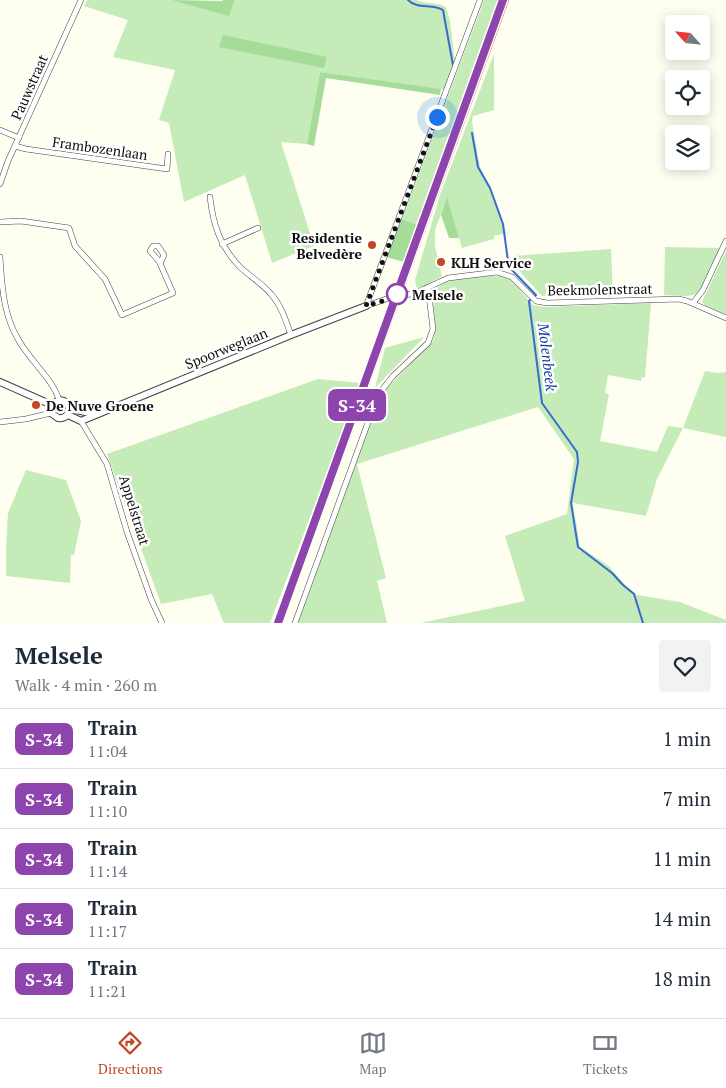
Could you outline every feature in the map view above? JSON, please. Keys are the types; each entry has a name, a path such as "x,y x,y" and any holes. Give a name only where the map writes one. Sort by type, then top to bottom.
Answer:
{"street":[{"name":"Pauwstraat","path":"0,184 15,146 81,0"},
{"path":"366,306 480,0"},
{"path":"0,130 19,138"},
{"name":"Frambozenlaan","path":"15,146 26,150 168,169 168,154"},
{"path":"210,197 212,217 222,244 239,266 272,294 281,309 291,335"},
{"path":"0,222 21,221 69,228 75,246 106,279 122,316 173,293 160,264"},
{"path":"222,244 258,228"},
{"path":"693,303 703,290 726,241"},
{"path":"0,257 1,292 10,322 18,340 54,389 59,400 64,401 68,411 82,421"},
{"name":"Beekmolenstraat","path":"396,297 416,294 448,278 496,272 512,277 536,301 547,303 669,298 693,303 726,318"},
{"path":"295,623 378,395 393,376 432,336 433,329 428,288"},
{"name":"Spoorweglaan","path":"82,421 291,335 366,306 396,297"},
{"path":"0,382 52,404"},
{"path":"52,404 59,400"},
{"path":"51,413 52,404"},
{"path":"68,411 96,415"},
{"path":"0,422 26,419 51,413 58,418 64,418 68,411"},
{"name":"Appelstraat","path":"82,421 107,464 151,599 162,623"}],"green space":[{"path":"87,0 171,0 229,15 235,0 416,0 446,7 450,21 455,63 445,90 320,72 307,144 281,142 314,246 272,263 245,175 184,202 169,123 159,120 175,70 113,57 128,20 84,6"},
{"path":"171,0 222,1 235,0 229,16"},
{"path":"484,0 498,0 417,225 402,219"},
{"path":"223,35 327,57 324,68 219,47"},
{"path":"494,54 494,110 473,116 472,122 480,167 495,199 506,233 494,236 494,239 462,248 447,198 435,230 435,246 442,276 417,289 415,280 440,195"},
{"path":"320,72 441,89 440,95 326,78 314,146 307,144"},
{"path":"447,197 459,238 449,238 441,215"},
{"path":"402,219 417,225 404,262 386,257"},
{"path":"665,247 721,248 706,282 697,293 686,296 664,295"},
{"path":"611,249 613,297 542,296 512,263 513,256"},
{"path":"726,251 726,315 706,306 702,302"},
{"path":"500,276 509,279 515,284 533,305 544,307 651,303 645,378 642,377 641,381 608,375 605,393 609,394 600,441 657,452 668,426 683,428 657,479 646,516 573,503 580,547 609,566 623,583 637,595 680,602 726,620 726,623 420,623 525,601 505,536 567,514 574,459 538,407 357,464 386,578 377,581 387,623 298,623 355,464 384,391 433,341 435,320 433,299 435,291 441,285 461,278"},
{"path":"424,337 375,388 385,348"},
{"path":"705,371 726,372 726,437 683,428"},
{"path":"318,379 361,383 270,623 224,623 212,594 161,604 107,454"},
{"path":"26,470 66,480 81,521 74,555 71,555 70,583 6,576 8,513"}],"waterway":[{"name":"Molenbeek","path":"408,0 416,5 443,10 453,65"},
{"name":"Molenbeek","path":"472,133 478,167 490,188 503,224 510,268 536,295 529,301 542,403 577,452 578,462 571,503 578,547 612,573 634,594 643,623"}],"railway":[{"path":"281,623 507,0"}],"train":[{"name":"S-34","path":"278,623 503,0"}],"place":[{"name":"Residentie Belvedère","path":"372,245"},
{"name":"KLH Service","path":"441,262"},
{"name":"Melsele","path":"397,294"},
{"name":"De Nuve Groene","path":"36,405"}],"route":[{"path":"397,294 396,297 366,306 437,117"}]}
